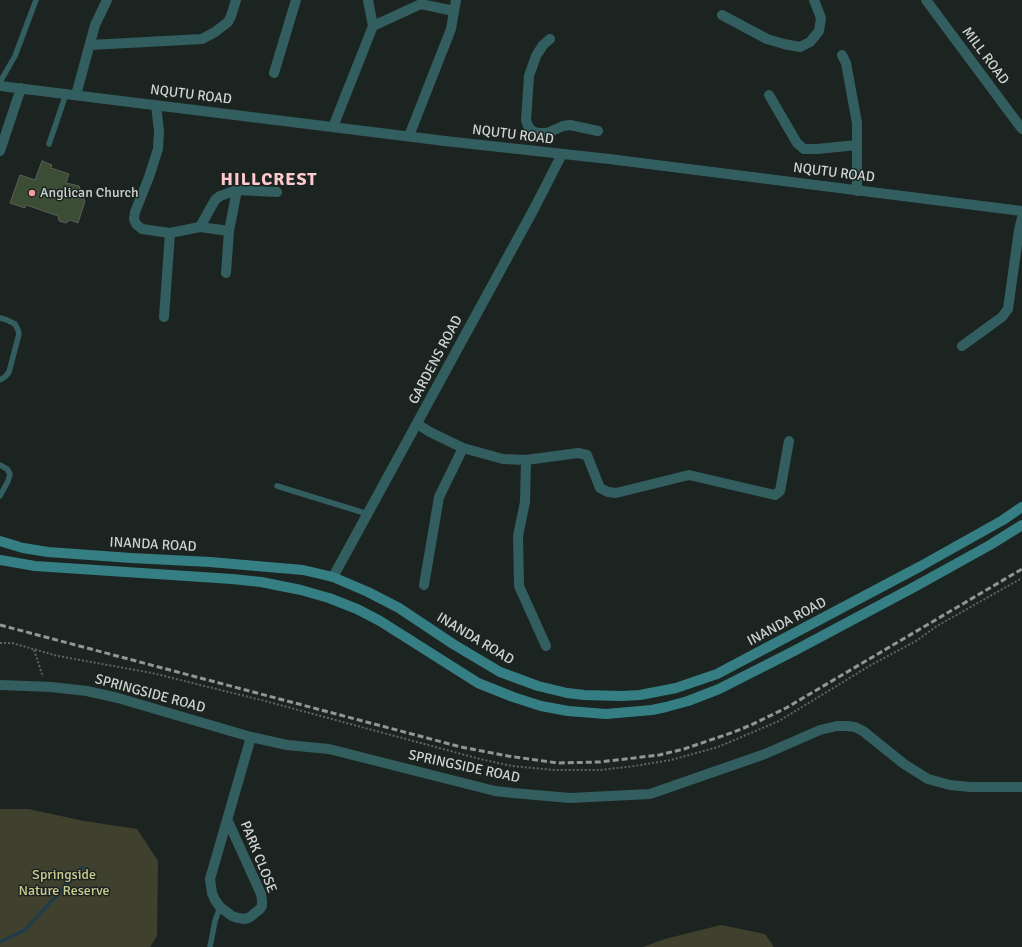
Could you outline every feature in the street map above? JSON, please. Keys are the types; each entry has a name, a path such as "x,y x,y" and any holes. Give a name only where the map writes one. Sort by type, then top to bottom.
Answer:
{"main road":[{"name":"INANDA ROAD","path":"0,541 23,548 48,552 217,562 303,570 333,578 368,592 398,608 475,658 500,672 526,682 567,693 622,696 640,695 676,688 716,674 921,566 1003,520 1022,507"},
{"name":"INANDA ROAD","path":"0,560 35,566 232,578 301,590 329,598 357,609 380,621 478,682 513,697 541,706 568,711 606,714 652,710 666,707 688,701 719,689 916,586 1022,526"}],"street":[{"path":"71,94 82,78 95,25 107,0"},
{"path":"90,45 202,39 215,32 228,22 233,12 236,0"},
{"path":"274,73 296,0"},
{"path":"333,127 373,26 368,0"},
{"path":"409,136 451,29 456,0"},
{"path":"722,15 767,39 800,47 810,42 819,31 821,18 814,0"},
{"name":"MILL ROAD","path":"926,0 1022,129"},
{"path":"373,26 418,2 454,11"},
{"path":"537,136 527,123 529,76 536,56 543,44 550,39"},
{"path":"842,55 846,63 857,122 857,191"},
{"name":"NQUTU ROAD","path":"0,86 531,151 609,159 1022,211"},
{"path":"0,151 21,88"},
{"path":"769,95 797,143 804,149 857,145"},
{"path":"156,105 159,131 158,149 135,212 134,218 136,224 142,229 170,233 200,227 229,231"},
{"path":"537,136 570,125 598,131"},
{"path":"531,151 537,136"},
{"name":"GARDENS ROAD","path":"333,578 535,207 562,154"},
{"path":"200,227 216,198 237,190 277,192"},
{"path":"226,274 229,231 237,190"},
{"path":"962,346 1002,317 1008,309 1022,218"},
{"path":"164,317 170,233"},
{"path":"417,424 463,448 502,460 526,460 578,453 587,455 600,488 608,492 616,493 689,475 775,495 780,491 789,441"},
{"path":"424,585 439,497 463,448"},
{"path":"526,460 525,502 518,536 519,586 546,646"},
{"name":"SPRINGSIDE ROAD","path":"0,685 50,687 87,691 118,698 251,737 287,745 328,749 495,791 570,798 650,794 765,754 820,730 837,726 855,727 863,731 904,764 928,779 950,785 970,787 1022,787"},
{"name":"PARK CLOSE","path":"227,819 260,894 262,906 256,913 245,919 232,916 220,907 212,893 210,879 227,819 251,737"}],"lane":[{"path":"0,82 15,56 36,0"},
{"path":"49,144 71,94"},
{"path":"0,318 15,324 19,334 9,372 0,380"},
{"path":"0,465 7,468 10,474 0,496"},
{"path":"277,486 368,514"},
{"path":"210,947 220,907"}],"path":[{"path":"34,650 44,678 50,687"}],"green space":[{"name":"Springside Nature Reserve","path":"0,809 28,809 84,821 137,829 158,861 157,936 150,947 0,947"},
{"path":"721,925 765,934 774,947 643,947 665,939"}],"building":[{"name":"Anglican Church","path":"42,161 52,165 51,168 69,174 66,183 79,186 85,201 78,223 70,220 66,223 59,221 58,216 26,205 25,208 10,203 20,175 35,180"}],"waterway":[{"path":"0,942 25,930 83,867"}],"railway":[{"path":"0,625 461,747 508,756 558,763 600,762 659,755 684,749 751,725 786,708 1022,569"}],"place":[{"name":"Anglican Church","path":"32,193"}],"district":[{"name":"HILLCREST","path":"269,180"}]}
